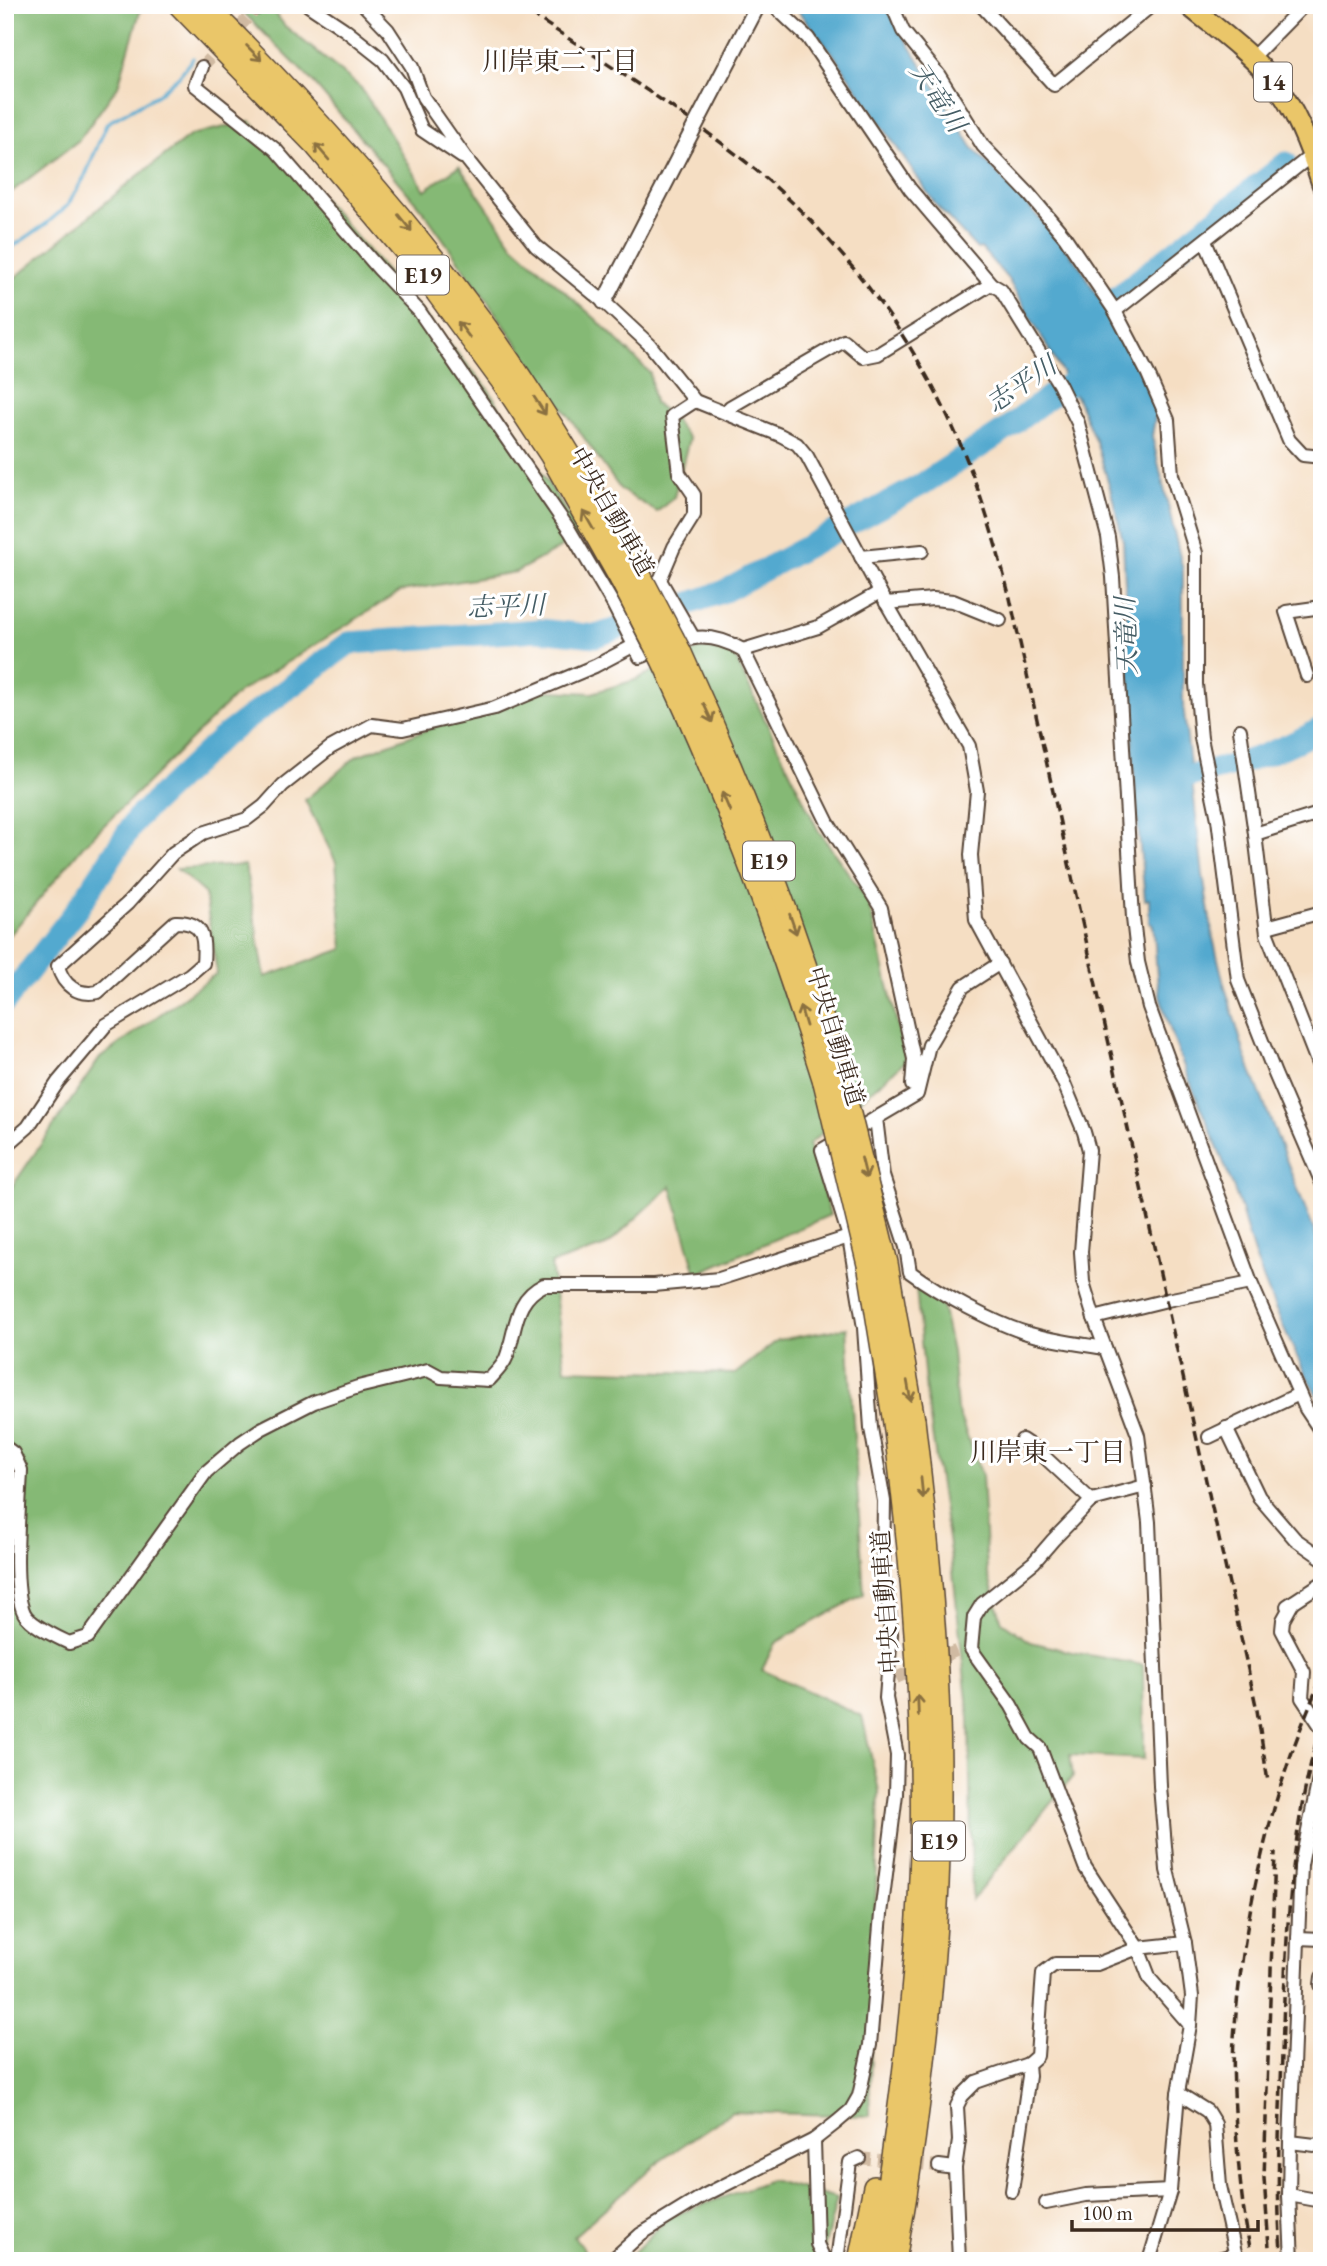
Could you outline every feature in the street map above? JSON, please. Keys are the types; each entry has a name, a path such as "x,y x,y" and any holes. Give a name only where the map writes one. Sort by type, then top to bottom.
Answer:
{"highway":[{"name":"中央自動車道","path":"179,5 316,146 414,262 503,383 678,649 699,737 731,813 833,1080 887,1264 904,1422 919,1736 921,1849 912,1989 896,2138 876,2261"},
{"name":"中央自動車道","path":"205,5 330,134 387,200 473,310 567,447 630,576"},
{"name":"中央自動車道","path":"895,2261 922,2083 936,1921 940,1782 939,1713 929,1563 904,1422"},
{"path":"903,2261 932,2072 946,1918 946,1709 940,1633 929,1563"},
{"path":"859,2261 881,2148 897,2033 919,1736"}],"main road":[{"name":"14","path":"1188,5 1252,58 1271,79 1317,151 1322,184"}],"street":[{"path":"308,5 383,60 404,88 422,130 468,161"},
{"path":"364,5 388,30 412,66 423,97 468,161 536,246 604,302 650,345 695,401 780,435 797,444 807,456 883,598 969,746 977,791 971,855 976,920 1063,1081 1084,1132 1089,1150 1081,1252 1083,1282 1138,1435 1145,1486 1166,1856 1185,1943 1192,1996 1190,2025 1178,2093 1170,2191 1149,2261"},
{"path":"604,302 758,5"},
{"path":"773,5 808,38 910,189 991,284 1001,290 1062,390 1078,424 1108,537 1114,577 1124,784 1138,962 1149,1007 1251,1283 1300,1394 1322,1433"},
{"path":"892,5 903,31 938,74 984,146 1065,237 1115,311 1149,374 1168,420 1172,475 1196,553 1196,684 1200,725 1218,819 1238,980 1322,1183"},
{"path":"981,5 1054,85 1152,5"},
{"path":"1252,58 1304,5"},
{"path":"202,67 195,85 276,150 419,311 570,531 613,604 640,657 678,649 709,636 725,639 743,650 828,823 881,908 914,1059 913,1082 906,1101"},
{"path":"1115,311 1317,151"},
{"path":"1205,240 1289,440 1303,455 1322,457"},
{"path":"728,414 730,407 844,341 863,357 878,354 991,284"},
{"path":"678,649 660,580 674,547 694,515 694,495 679,473 672,416 695,401"},
{"path":"861,557 922,551"},
{"path":"613,604 660,580"},
{"path":"743,650 818,627 883,598 953,601 1000,620"},
{"path":"1307,676 1286,612 1322,607"},
{"path":"5,1147 28,1127 58,1082 106,1025 203,963 204,943 199,928 187,922 175,922 98,992 86,994 69,986 60,976 58,966 128,903 173,853 202,833 247,819 264,806 283,785 330,748 372,726 403,729 495,708 595,666 634,646"},
{"path":"1240,730 1267,934 1322,1074"},
{"path":"1255,834 1322,813"},
{"path":"1267,927 1322,912"},
{"path":"611,2261 641,2234 703,2196 814,2140 851,2110 859,2096 870,2045 881,1914 897,1794 897,1755 886,1698 891,1679 891,1634 883,1577 884,1501 871,1428 864,1328 849,1237 822,1150 917,1094 929,1045 963,987 1000,963"},
{"path":"876,1118 883,1176 906,1247 910,1272 1012,1328 1034,1335 1105,1348"},
{"path":"5,1447 13,1452 21,1471 17,1591 25,1615 69,1643 88,1637 205,1472 261,1429 314,1402 428,1370 440,1377 489,1380 505,1361 520,1309 531,1291 544,1285 654,1285 719,1279 849,1237"},
{"path":"1094,1318 1251,1283"},
{"path":"1209,1437 1300,1394"},
{"path":"1226,1428 1259,1497 1295,1539 1322,1558"},
{"path":"1022,1440 1037,1450 1092,1501"},
{"path":"1145,1486 1092,1501 1034,1562 982,1604 974,1618 965,1649 1011,1705 1028,1738 1040,1748 1085,1867 1138,1948 1150,1979 1190,2025"},
{"path":"1322,1583 1289,1605 1282,1630 1304,1672 1302,1698 1322,1728"},
{"path":"1292,2261 1290,2142 1301,1865 1322,1764"},
{"path":"1298,1938 1322,1939"},
{"path":"960,2261 955,2168 959,2141 957,2106 962,2096 976,2082 1028,2064 1037,2056 1043,1973 1055,1964 1097,1964 1138,1948 1185,1943"},
{"path":"1321,1985 1322,1977"},
{"path":"1012,2191 1029,2076 1028,2064"},
{"path":"1178,2093 1207,2111 1215,2124 1220,2186 1236,2257 1212,2261"},
{"path":"814,2140 817,2244 825,2261"},
{"path":"1290,2142 1315,2145 1322,2143"},
{"path":"837,2261 850,2162 859,2158"},
{"path":"939,2166 955,2168"},
{"path":"1046,2203 1086,2195 1170,2191"},
{"path":"1289,2195 1322,2201"}],"green space":[{"path":"5,5 142,5 118,86 79,140 5,197"},
{"path":"236,5 269,5 285,26 361,88 425,190 459,166 513,245 598,321 650,373 654,403 672,417 689,439 674,497 657,512 621,490 424,212 312,81"},
{"path":"250,121 290,161 487,387 582,536 516,572 401,591 238,693 83,846 5,941 5,286 191,135"},
{"path":"699,649 731,649 818,830 868,901 906,1061 809,1144 830,1215 696,1274 671,1186 606,1246 551,1264 565,1369 735,1374 778,1340 847,1328 864,1594 775,1643 762,1670 862,1716 879,1791 869,2116 732,2112 654,2165 574,2236 591,2261 5,2261 5,1390 10,1370 5,1349 5,1197 100,1058 217,973 205,894 177,869 245,865 265,977 343,949 336,862 305,800 357,756 533,690 592,693 635,680"},
{"path":"916,1288 941,1301 952,1352 957,1409 982,1476 987,1571 1002,1622 1031,1642 1143,1665 1144,1759 1070,1755 1073,1776 972,1900 969,1718 953,1572 926,1393"},
{"path":"770,2180 837,2198 821,2261 625,2261 669,2217"}],"water":[{"name":"天竜川","path":"791,5 885,5 972,147 1043,222 1081,267 1140,372 1156,413 1152,436 1183,570 1183,704 1213,938 1245,1055 1322,1251 1322,1405 1294,1352 1270,1297 1239,1203 1178,1051 1161,999 1153,925 1149,923 1149,899 1145,900 1135,795 1123,541 1096,442 1077,398 1008,279 981,248 977,249 936,205 832,52"}],"waterway":[{"path":"5,252 67,206 85,176 107,123 157,95 179,76 193,58"},
{"path":"1091,318 1286,163"},
{"name":"志平川","path":"5,1002 78,908 137,818 220,739 349,643 539,630 596,636 725,591 921,485 1004,431 1053,394 1096,368"},
{"path":"1163,781 1245,762 1322,728"}],"tunnel":[{"path":"202,67 257,8"},
{"path":"896,1678 958,1650"},
{"path":"859,2158 939,2166"}],"railway":[{"path":"518,5 714,138 741,158 808,218 868,286 894,323 918,361 959,441 987,519 1010,598 1257,1710 1268,1782"},
{"path":"1253,2261 1237,2145 1233,2051 1238,1992 1262,1853 1288,1764 1322,1677"},
{"path":"1282,2261 1279,2157 1291,1886 1302,1804 1322,1722"},
{"path":"1270,2261 1264,2178 1275,1852"}],"district":[{"name":"川岸東二丁目","path":"560,61"},
{"name":"川岸東一丁目","path":"1048,1452"}]}
